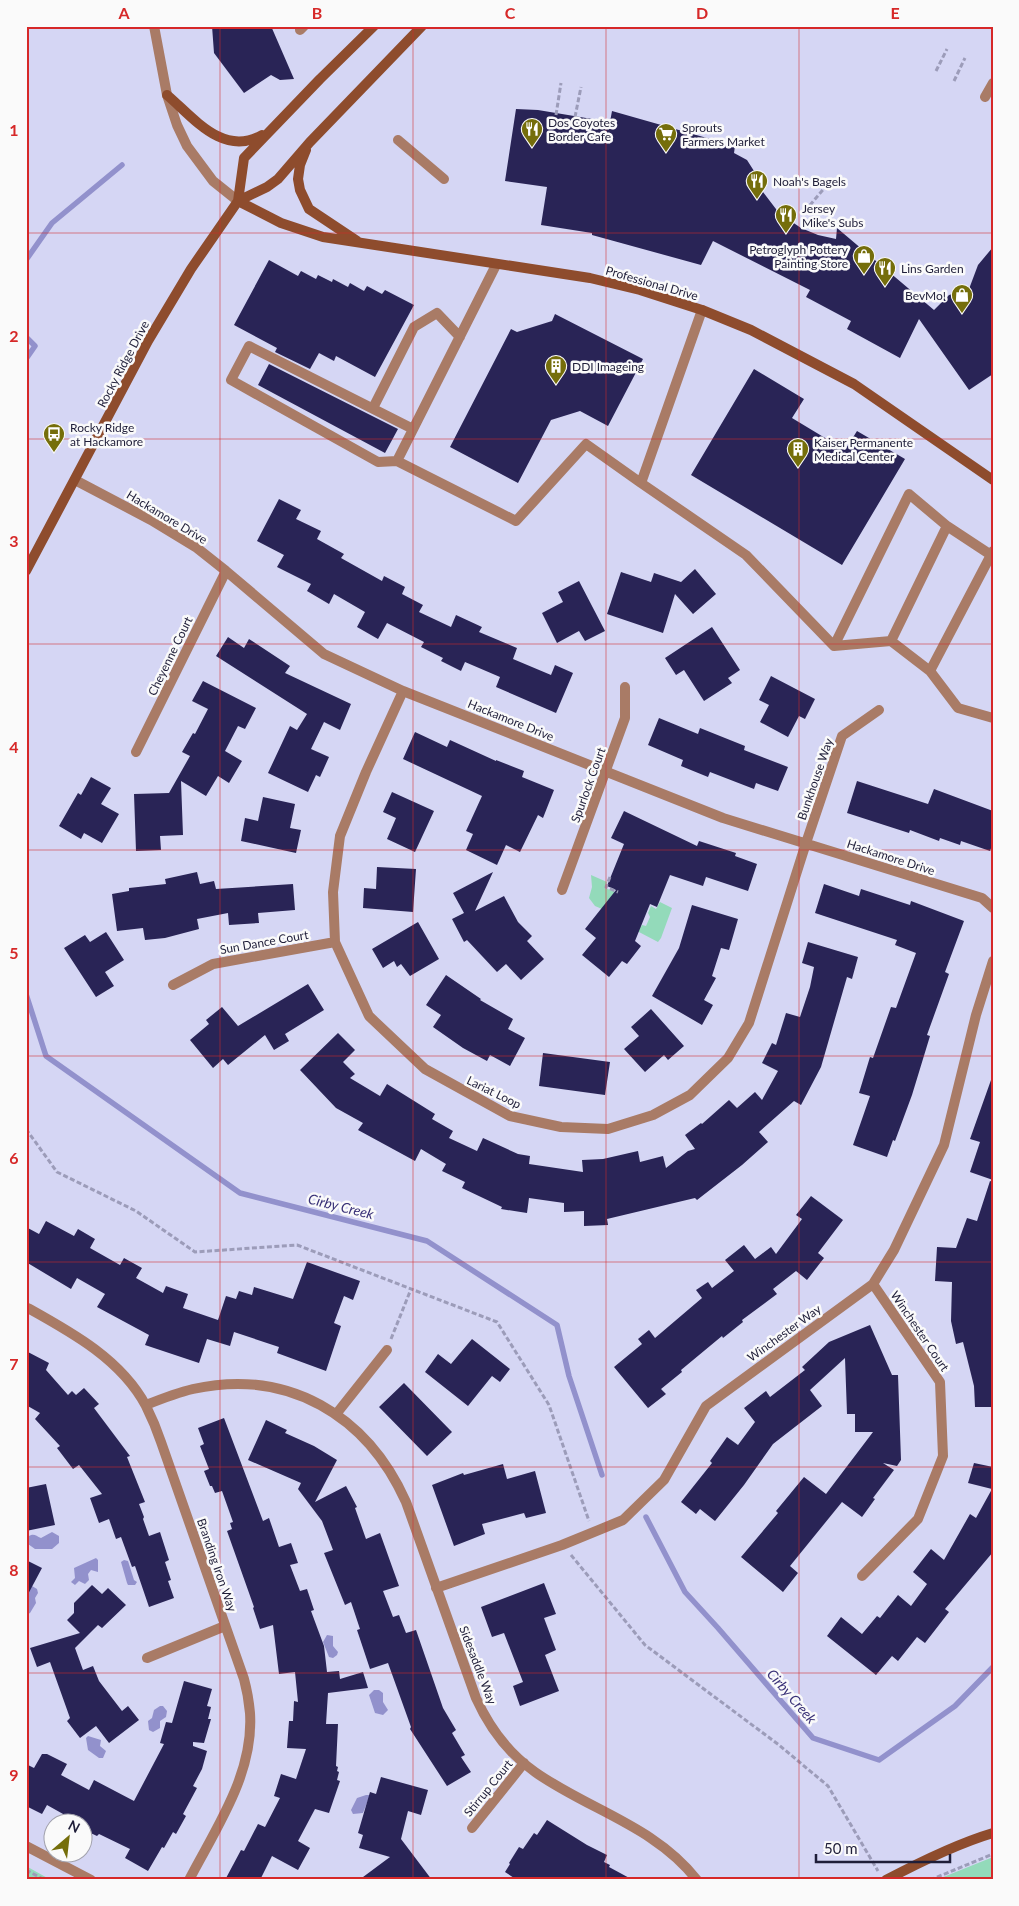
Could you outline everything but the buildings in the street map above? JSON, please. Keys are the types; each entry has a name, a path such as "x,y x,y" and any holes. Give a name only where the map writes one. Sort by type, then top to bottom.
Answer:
{"main road":[{"name":"Rocky Ridge Drive","path":"26,571 153,333 191,269 238,201 244,158 374,26"},
{"name":"Rocky Ridge Drive","path":"238,201 267,187 278,179 310,142 422,26"},
{"path":"167,95 213,135 230,142 252,141 272,129"},
{"path":"310,142 300,165 298,179 300,190 309,209 360,243"},
{"name":"Professional Drive","path":"238,201 270,218 323,237 590,278 640,290 702,310 751,330 854,384 993,480"},
{"path":"886,1880 922,1861 965,1842 993,1833"}],"street":[{"path":"154,26 167,95 177,125 187,146 213,181 238,201"},
{"path":"300,26 300,30 304,26"},
{"path":"985,97 993,83"},
{"path":"398,140 444,179"},
{"path":"396,461 496,265"},
{"path":"641,483 702,310"},
{"path":"372,408 414,327 436,313 460,337"},
{"path":"413,429 248,346 231,380 378,462 396,461 516,521 586,444 746,555 834,646"},
{"name":"Hackamore Drive","path":"75,480 151,520 197,548 226,570 324,654 403,691 722,818 982,898 993,908"},
{"path":"834,646 909,494 947,526 992,553 930,670"},
{"path":"891,641 947,526"},
{"name":"Cheyenne Court","path":"136,752 226,570"},
{"path":"834,646 891,641 930,670 958,708 993,718"},
{"name":"Spurlock Court","path":"562,890 607,772 625,718 625,687"},
{"name":"Lariat Loop","path":"403,691 366,772 340,836 333,892 335,942 369,1016 426,1069 510,1116 561,1127 608,1129 652,1116 690,1095 728,1058 749,1023 806,843"},
{"name":"Bunkhouse Way","path":"806,843 842,736 879,710"},
{"name":"Sun Dance Court","path":"173,985 213,964 335,942"},
{"name":"Winchester Way","path":"436,1588 562,1545 623,1520 664,1480 706,1406 873,1284 894,1250 944,1145 976,1015 993,961"},
{"name":"Winchester Court","path":"862,1576 918,1519 943,1456 940,1382 873,1284"},
{"name":"Branding Iron Way","path":"26,1307 76,1336 104,1356 131,1384 146,1405 161,1442 239,1662 248,1697 250,1714 248,1749 241,1778 235,1792 189,1880"},
{"path":"337,1414 387,1350"},
{"name":"Sidesaddle Way","path":"146,1405 192,1389 244,1384 277,1389 294,1394 325,1406 337,1414 375,1449 396,1482 484,1715 504,1743 524,1763 552,1782 658,1841 697,1880"},
{"path":"147,1658 225,1626"},
{"name":"Stirrup Court","path":"472,1828 524,1763"},
{"path":"26,1846 91,1880"}],"path":[{"path":"936,71 948,49"},
{"path":"954,80 965,58"},
{"path":"556,114 560,83"},
{"path":"575,117 581,87"},
{"path":"806,211 827,185"},
{"path":"610,876 606,887 618,892"},
{"path":"26,1129 57,1172 136,1211 196,1252 297,1244 497,1322 549,1405 593,1533"},
{"path":"387,1350 411,1289"},
{"path":"562,1545 645,1645 779,1745 828,1786 878,1871"},
{"path":"930,1880 993,1854"},
{"path":"26,1870 45,1880"}],"green space":[{"path":"591,875 607,882 605,888 618,893 602,909 595,906 589,898 592,887"},
{"path":"660,902 672,908 658,942 618,921 620,918 641,927 642,925 646,926 650,917 648,913 651,906 656,909"},
{"path":"993,1857 993,1880 936,1880"},
{"path":"26,1866 51,1880 26,1880"}],"water":[{"path":"52,1532 59,1536 59,1543 52,1549 35,1549 28,1544 29,1536 31,1535 41,1538"},
{"path":"96,1558 98,1560 98,1572 91,1570 88,1574 89,1580 85,1584 79,1581 75,1585 71,1582 75,1578 74,1568"},
{"path":"124,1560 128,1561 134,1580 137,1582 135,1585 128,1585 127,1583 121,1562"},
{"path":"32,1586 37,1589 38,1593 35,1598 36,1603 28,1614 26,1613 26,1588"},
{"path":"327,1635 333,1636 333,1646 338,1652 333,1658 329,1657 323,1642"},
{"path":"374,1690 379,1690 383,1693 383,1702 388,1710 383,1715 375,1713 369,1695"},
{"path":"163,1706 167,1711 166,1717 160,1721 160,1728 153,1732 149,1730 148,1721 152,1718 154,1710"},
{"path":"88,1736 101,1740 100,1746 106,1751 103,1758 99,1758 88,1750 86,1738"},
{"path":"370,1795 363,1813 353,1814 351,1810 357,1798"}],"waterway":[{"path":"26,260 52,223 122,165"},
{"path":"26,337 35,346 26,359"},
{"name":"Cirby Creek","path":"26,994 46,1056 240,1193 427,1241 557,1325 569,1376 602,1475"},
{"name":"Cirby Creek","path":"646,1517 685,1592 813,1738 879,1760 955,1706 993,1667"}],"place":[{"name":"Dos Coyotes Border Cafe","path":"532,148"},
{"name":"Sprouts Farmers Market","path":"666,153"},
{"name":"Noah's Bagels","path":"757,200"},
{"name":"Jersey Mike's Subs","path":"786,234"},
{"name":"Petroglyph Pottery Painting Store","path":"864,275"},
{"name":"Lins Garden","path":"885,287"},
{"name":"BevMo!","path":"962,314"},
{"name":"DDI Imageing","path":"556,385"},
{"name":"Rocky Ridge at Hackamore","path":"54,453"},
{"name":"Kaiser Permanente Medical Center","path":"798,468"}]}
